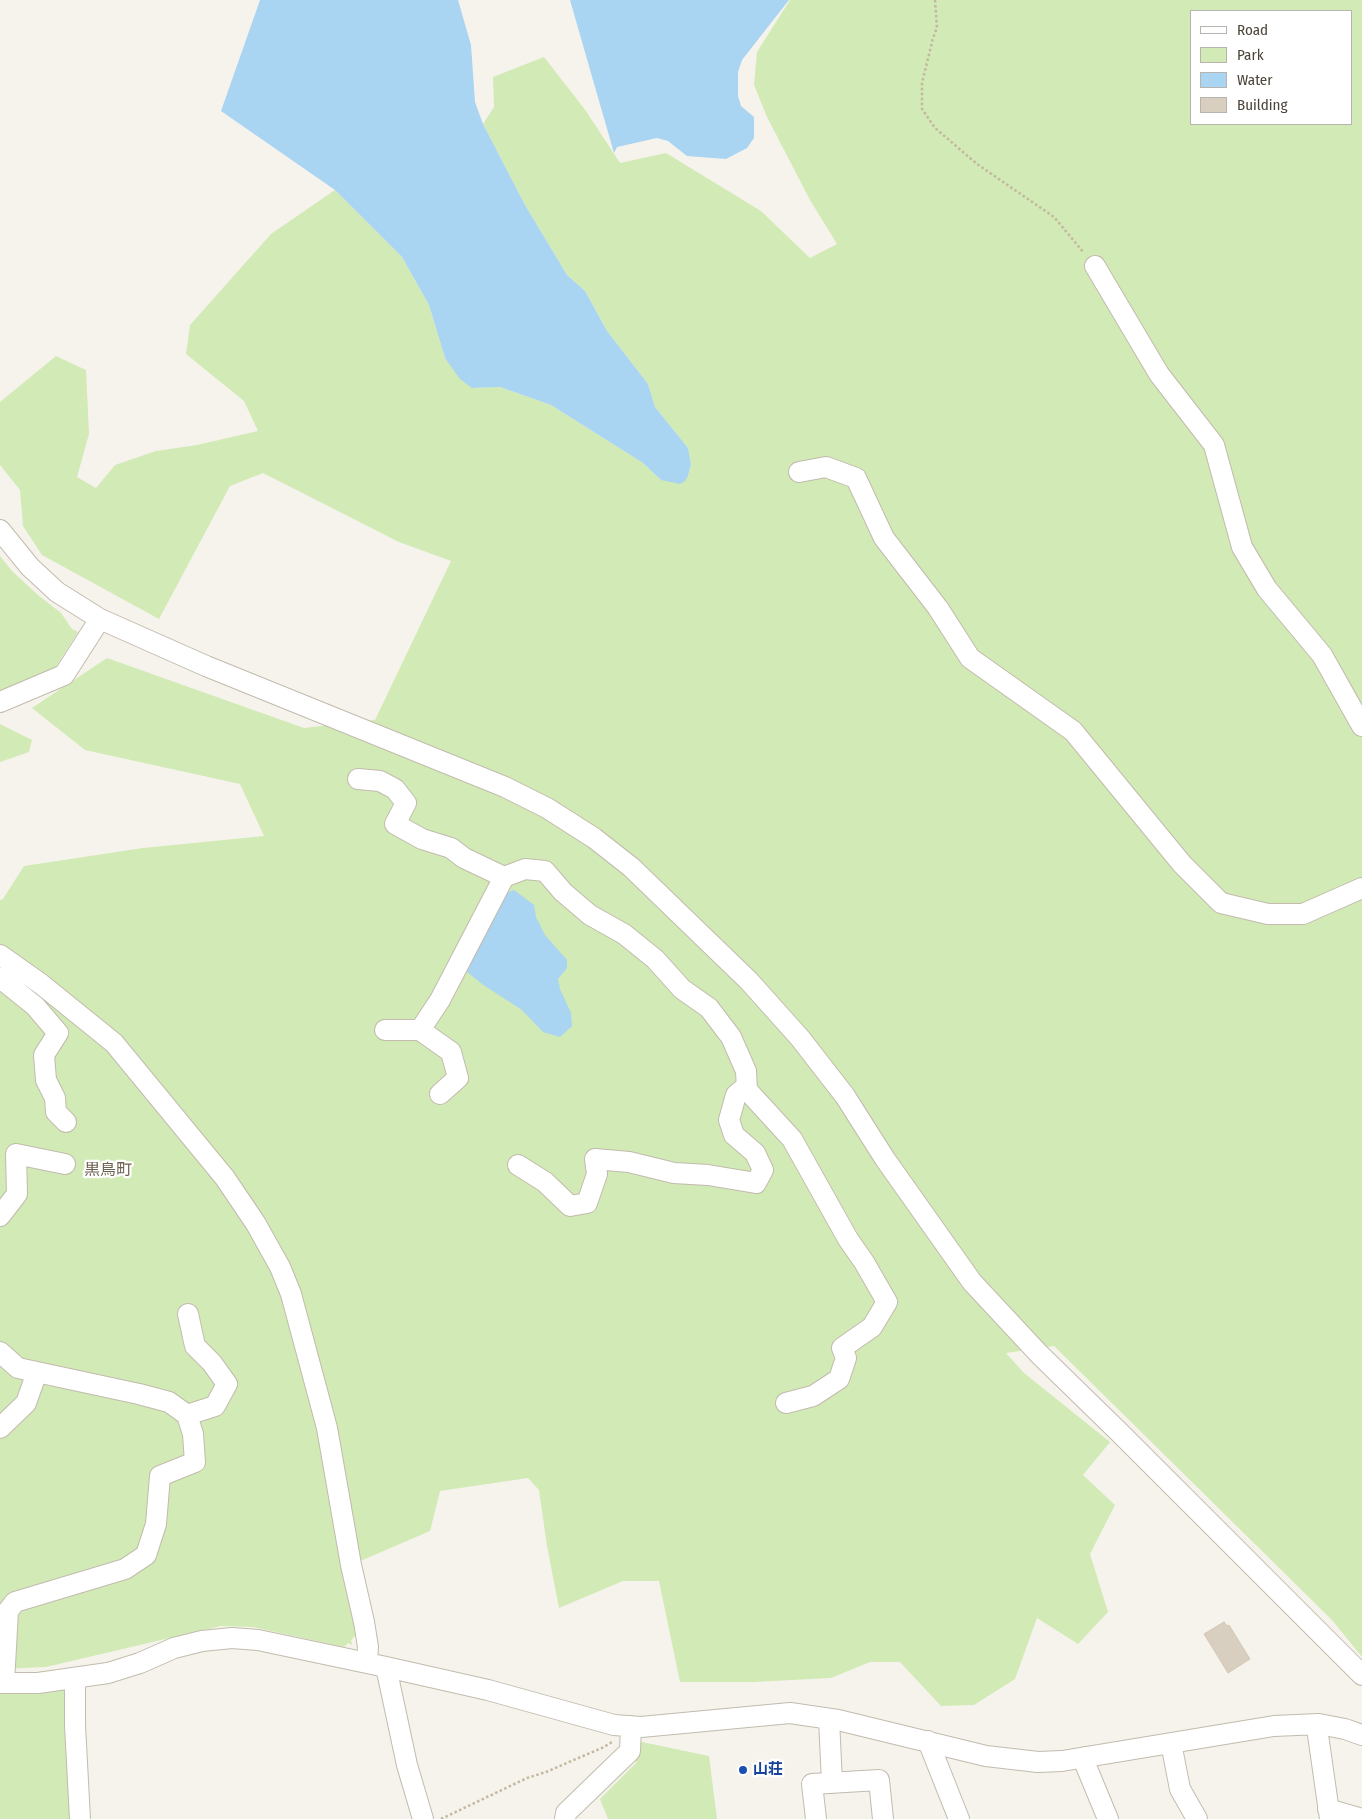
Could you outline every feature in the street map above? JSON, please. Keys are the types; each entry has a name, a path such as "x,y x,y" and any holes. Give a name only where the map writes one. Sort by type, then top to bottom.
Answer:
{"street":[{"path":"1095,266 1159,374 1214,445 1242,547 1267,589 1322,655 1362,726"},
{"path":"799,472 826,467 856,478 884,538 938,608 970,658 1073,731 1182,864 1221,904 1268,914 1303,914 1362,888"},
{"path":"0,530 30,567 57,592 100,619 206,666 505,787 547,808 594,838 631,867 749,981 800,1038 845,1096 885,1159 972,1282 1039,1354 1362,1675"},
{"path":"0,702 64,675 100,619"},
{"path":"358,779 380,781 394,789 406,803 394,824 422,839 451,848 464,858 504,878"},
{"path":"420,1030 440,1000 504,878 525,869 545,871 563,892 590,914 624,934 655,959 682,989 709,1008 731,1037 746,1071 747,1090 792,1139 848,1239 887,1302 872,1327 842,1348 846,1358 839,1379 813,1396 786,1403"},
{"path":"0,955 41,984 114,1043 225,1178 256,1224 280,1267 291,1294 327,1428 351,1565 364,1622 368,1647 367,1662"},
{"path":"0,978 36,1006 58,1033 44,1056 46,1080 56,1098 56,1112 66,1122"},
{"path":"384,1030 420,1030 451,1052 458,1078 440,1094"},
{"path":"518,1165 545,1182 570,1206 588,1203 597,1174 595,1159 629,1162 674,1173 708,1175 756,1183 763,1170 755,1153 734,1135 729,1120 736,1095 742,1090"},
{"path":"0,1216 17,1194 8,1152 66,1164"},
{"path":"187,1415 215,1406 227,1384 212,1363 195,1346 188,1314"},
{"path":"0,1352 18,1368 169,1402 187,1415 193,1434 195,1462 160,1476 156,1524 146,1554 125,1569 15,1602 4,1610 2,1683 38,1683 108,1673 140,1663 174,1648 202,1641 232,1638 258,1640 367,1662 488,1690 614,1725 640,1727 790,1713 830,1719 986,1756 1038,1762 1085,1757 1274,1726 1319,1724 1345,1729 1362,1736"},
{"path":"0,1428 26,1403 37,1372"},
{"path":"386,1667 407,1765 423,1819"},
{"path":"75,1678 75,1725 80,1819"},
{"path":"830,1719 832,1783"},
{"path":"1319,1724 1318,1735 1329,1814 1362,1819"},
{"path":"567,1806 630,1751 631,1726"},
{"path":"928,1741 958,1819"},
{"path":"1171,1743 1180,1789 1197,1819"},
{"path":"1085,1757 1086,1766 1108,1819"},
{"path":"816,1819 812,1784 879,1780 883,1819"}],"path":[{"path":"935,0 937,28 932,38 922,83 922,109 935,128 978,164 1054,218 1095,266"},
{"path":"441,1819 527,1778 546,1772 612,1742"}],"green space":[{"path":"790,0 1362,0 1362,1657 1332,1620 1054,1346 1006,1353 1024,1373 1110,1442 1083,1475 1115,1505 1090,1554 1108,1612 1078,1644 1037,1618 1015,1679 974,1705 941,1706 900,1662 870,1662 831,1678 753,1682 680,1682 659,1581 623,1581 559,1608 539,1490 528,1478 440,1491 430,1531 351,1565 358,1633 351,1640 352,1645 348,1643 344,1647 253,1627 221,1626 46,1667 0,1669 0,900 3,899 24,866 143,848 264,836 240,784 85,750 32,708 107,658 304,728 375,720 451,561 399,542 263,473 230,486 159,619 42,555 23,526 20,490 0,465 0,402 56,356 86,370 89,434 77,477 96,488 115,465 156,451 197,445 258,431 244,401 186,354 190,325 271,234 335,190 402,257 429,305 445,358 472,388 500,387 551,405 643,463 661,480 688,476 691,464 688,448 655,407 648,384 607,331 585,291 567,275 525,205 483,124 494,107 493,77 544,57 586,111 620,163 666,153 761,211 810,258 837,244 810,200 767,117 754,85 757,52"},
{"path":"0,556 12,571 61,613 72,629 78,632 55,668 0,691"},
{"path":"0,724 32,740 29,752 0,762"},
{"path":"0,1689 65,1689 77,1819 0,1819"},
{"path":"637,1741 709,1756 717,1819 608,1819 600,1799 636,1763"}],"water":[{"path":"260,0 458,0 471,45 475,102 483,124 525,205 567,275 585,291 607,331 648,384 655,407 688,448 691,464 685,481 680,484 661,480 643,463 551,405 500,387 472,388 460,379 445,358 429,305 402,257 335,190 221,111"},
{"path":"570,0 789,0 742,60 738,72 738,96 741,106 754,117 754,138 747,148 726,159 687,156 668,141 657,138 617,147 614,153"},
{"path":"514,890 534,905 536,917 545,935 567,960 567,968 558,979 560,989 571,1013 572,1026 560,1037 543,1032 522,1010 482,984 466,971 506,893"}],"building":[{"path":"1224,1622 1227,1626 1229,1625 1250,1659 1228,1673 1204,1634"}],"place":[{"name":"山荘","path":"743,1770"}],"district":[{"name":"黒鳥町","path":"108,1171"}]}
